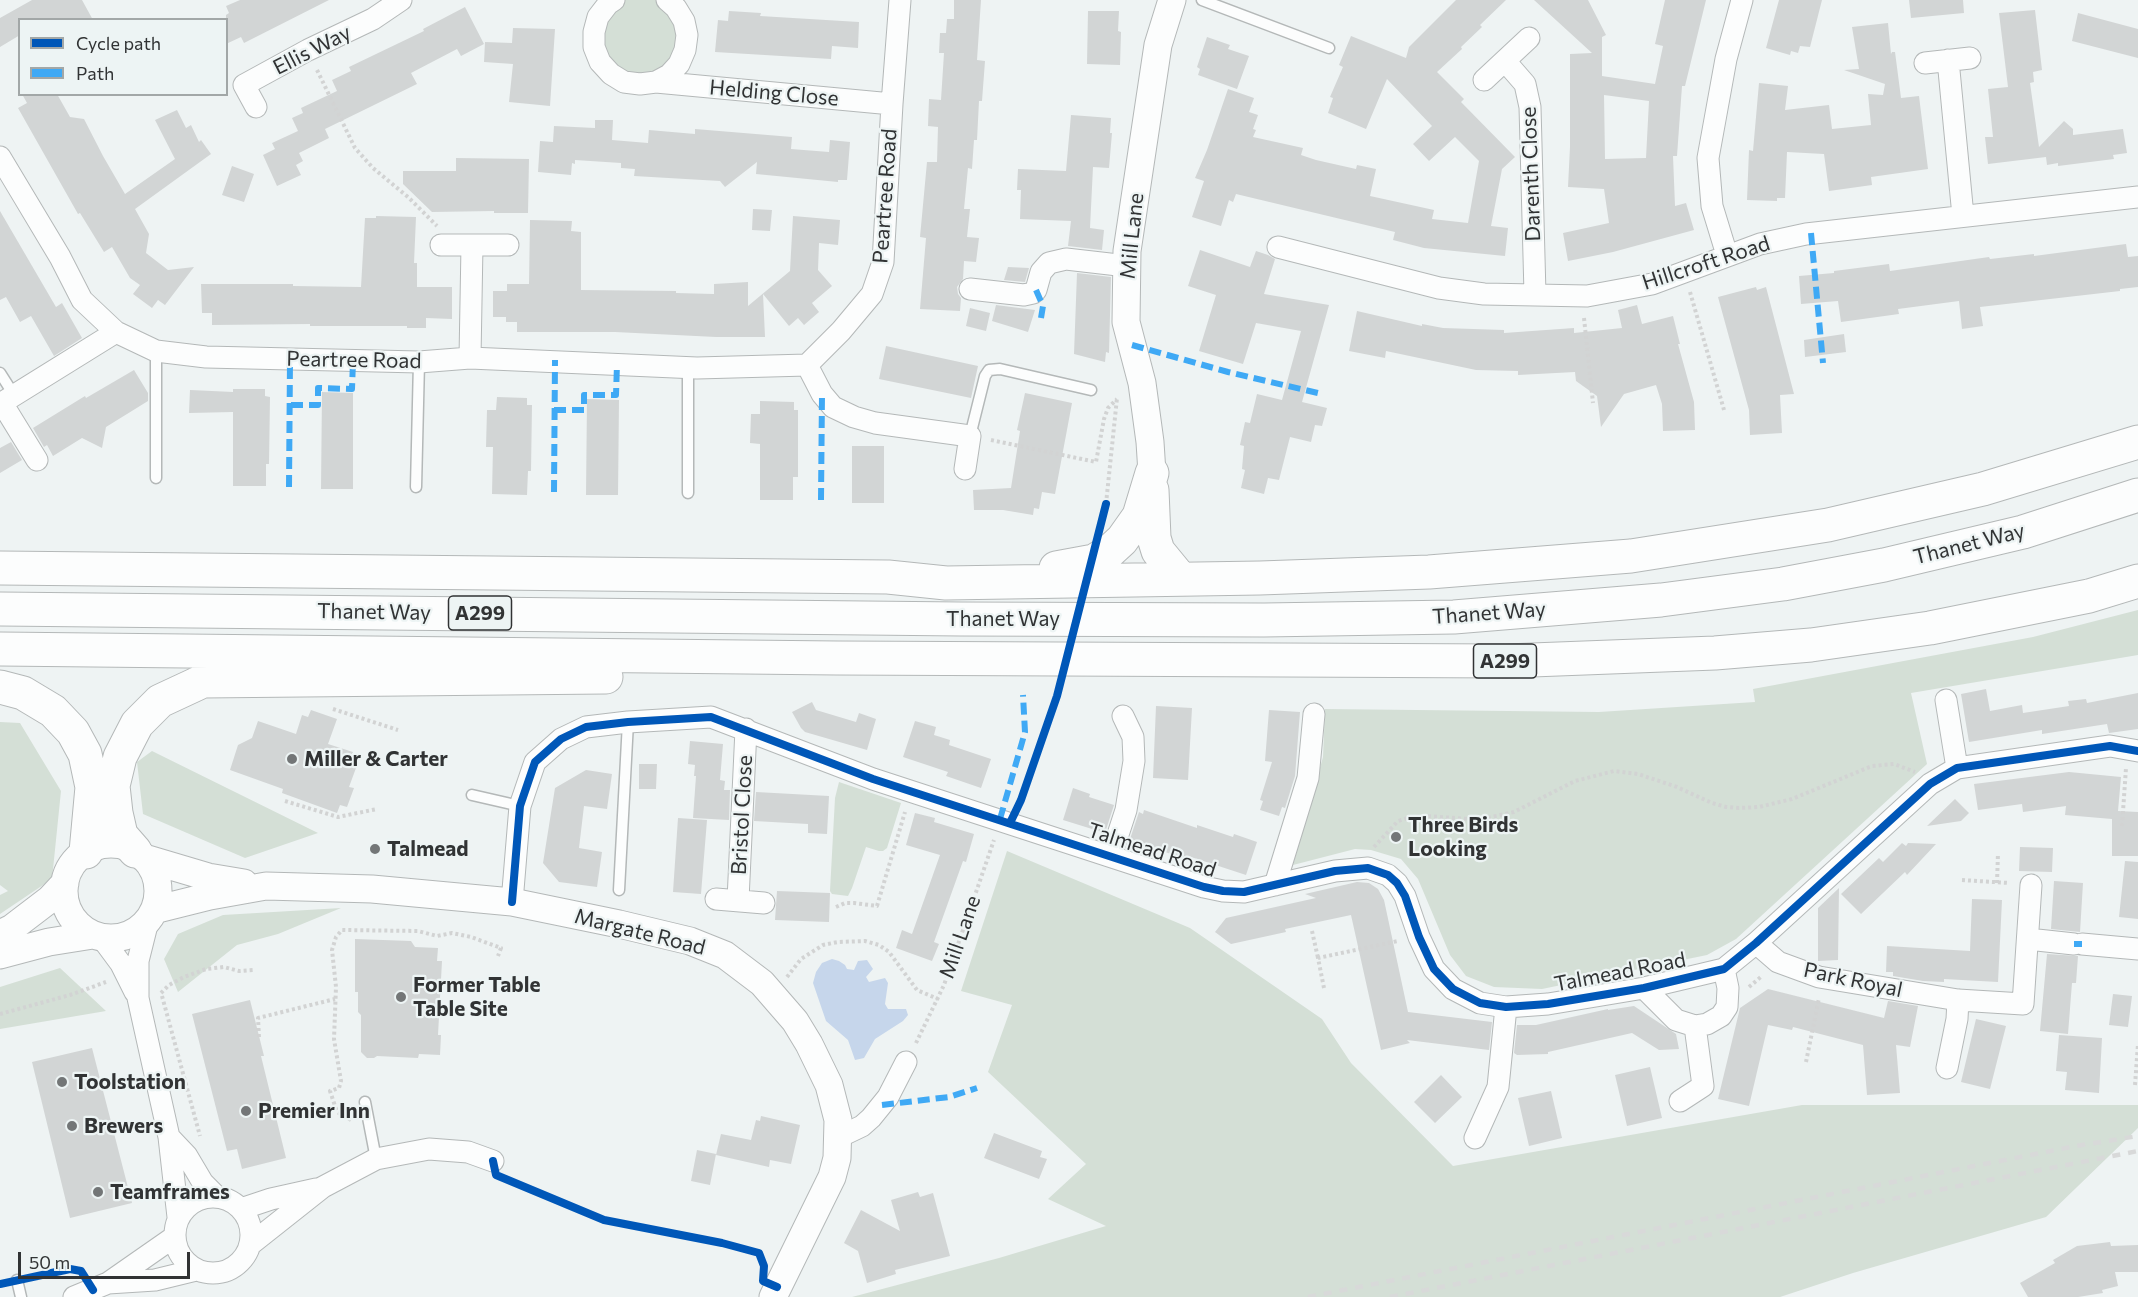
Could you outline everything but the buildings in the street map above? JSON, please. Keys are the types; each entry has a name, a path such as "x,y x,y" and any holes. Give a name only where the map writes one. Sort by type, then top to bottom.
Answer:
{"highway":[{"name":"A299","path":"0,568 888,577 946,583 1295,578 1429,572 1630,556 1828,525 1983,489 2138,442"},
{"path":"888,577 1065,568 1094,561 1122,540 1139,516 1152,473"},
{"path":"1152,473 1154,538 1158,551 1181,579"},
{"name":"Thanet Way","path":"0,609 961,619 1264,620 1454,617 1661,600 1783,584 1884,565 2023,532 2138,495"},
{"name":"Thanet Way","path":"0,648 837,658 1433,662 1598,658 1811,645 1930,628 2089,596 2138,581"},
{"path":"140,854 122,835 116,813 113,786 120,757 137,724 160,701 203,681 742,675 837,658"},
{"path":"0,687 23,693 53,711 73,732 85,754 92,787 86,852"}],"street":[{"name":"Ellis Way","path":"256,107 244,85 308,50 373,19 401,0"},
{"name":"Helding Close","path":"614,0 598,17 594,32 594,47 600,62 610,74 624,82 640,84 656,82 892,104"},
{"path":"656,82 669,75 679,64 685,50 687,35 684,21 676,8 667,0"},
{"name":"Peartree Road","path":"0,157 60,257 82,300 116,332 156,351 206,357 419,362 470,358 688,368 807,365 841,331 872,294 884,262 900,0"},
{"name":"Mill Lane","path":"1152,473 1142,383 1126,322 1127,251 1158,45 1172,0"},
{"path":"1727,255 1712,206 1708,158 1726,59 1742,0"},
{"path":"1484,80 1529,38"},
{"path":"1925,63 1970,58"},
{"path":"1948,60 1963,216"},
{"name":"Darenth Close","path":"1505,61 1525,84 1530,107 1535,294"},
{"name":"Hillcroft Road","path":"1278,247 1438,288 1484,294 1582,296 1652,284 1760,244 1811,233 2138,197"},
{"path":"441,245 508,245"},
{"path":"470,358 472,245"},
{"path":"970,289 1024,295 1033,293 1041,272 1049,263 1066,259 1127,266"},
{"path":"37,460 5,401 116,332"},
{"path":"807,365 822,394 833,407 854,417 875,423 970,436 965,469"},
{"path":"1946,700 1957,768"},
{"path":"1275,885 1308,778 1314,714"},
{"path":"1111,856 1126,810 1134,761 1133,737 1123,716"},
{"name":"Talmead Road","path":"512,902 520,806 535,762 561,739 586,727 711,717 821,760 1204,887 1244,892 1335,871 1368,868 1388,875 1396,883 1405,896 1419,937 1434,969 1453,989 1480,1003 1506,1007 1548,1004 1644,988 1725,969 1930,784 1957,768 2110,746 2132,750"},
{"name":"Bristol Close","path":"738,900 746,729"},
{"path":"74,1297 108,1283 176,1227 188,1205 202,1198 217,1197 234,1203 241,1209 250,1225 250,1244 245,1257 236,1266 223,1273 209,1274 196,1270 177,1251 176,1227 169,1137 138,998 138,961 158,897 157,882 152,869 140,854 124,846 111,844 98,846 76,860 69,871 65,884 65,899 70,914 79,926 97,936 121,964 138,998"},
{"name":"Margate Road","path":"140,854 208,877 266,886 372,889 512,902 690,941 725,955 762,983 795,1021 829,1085 838,1120 837,1158 832,1177 775,1292"},
{"path":"0,934 12,928 50,899 65,884"},
{"name":"Park Royal","path":"1756,943 1778,962 1823,977 1958,1000 2023,1004 2031,885"},
{"name":"Margate Road","path":"151,916 210,896 266,886"},
{"name":"Bristol Close","path":"716,899 764,903"},
{"path":"0,955 50,942 97,936 118,938 135,932 151,916"},
{"path":"2028,939 2138,948"},
{"path":"1680,1101 1703,1086 1695,1026 1707,1024 1721,1016 1727,1006 1728,988 1725,969"},
{"name":"Talmead Road","path":"1644,988 1676,1020 1695,1026"},
{"path":"1947,1068 1957,1019 1958,1000"},
{"path":"1475,1138 1498,1087 1506,1007"},
{"path":"838,1137 862,1126 871,1118 888,1097 908,1056"},
{"path":"169,1137 187,1156 203,1183 217,1197"},
{"path":"250,1244 323,1187 376,1159 429,1149 468,1152 493,1161"},
{"path":"241,1209 271,1199 323,1187"},
{"path":"108,1283 155,1280 196,1270"}],"lane":[{"path":"1202,0 1329,48"},
{"path":"156,351 156,478"},
{"path":"416,487 419,362"},
{"path":"688,368 688,492"},
{"path":"970,436 985,376 989,370 1000,369 1091,390"},
{"path":"0,373 5,401"},
{"path":"619,890 628,722"},
{"path":"472,795 520,806"},
{"path":"365,1102 376,1159"},
{"path":"17,1280 21,1297"}],"path":[{"path":"308,50 355,147 374,168 440,229 441,245"},
{"path":"1684,271 1724,410"},
{"path":"1582,296 1593,403"},
{"path":"1103,516 1119,388"},
{"path":"970,436 1096,462 1104,419 1108,408 1117,399"},
{"path":"323,706 398,730"},
{"path":"2122,826 2132,750"},
{"path":"1368,868 1375,844 1398,821 1426,816 1487,818 1514,812 1575,781 1614,771 1638,774 1712,803 1739,808 1759,807 1792,799 1872,766 1894,764 1912,770 1930,784"},
{"path":"836,907 845,903 877,906 911,791"},
{"path":"285,801 338,817 377,808"},
{"path":"1997,883 1998,853"},
{"path":"1962,880 2031,885"},
{"path":"355,1128 351,1120 337,1112 330,1091 339,1088 341,1082 334,1040 335,999 332,950 336,937 342,930 418,931 437,936 452,933 501,948 498,956"},
{"path":"1312,931 1324,988"},
{"path":"1317,958 1419,937"},
{"path":"774,996 801,959 811,952 823,945 865,941 879,945 889,952 917,990 938,999"},
{"path":"1727,1006 1778,962"},
{"path":"138,998 161,993 184,977 206,969 224,967 238,971 254,970"},
{"path":"1806,1062 1823,977"},
{"path":"0,1014 70,996 116,979"},
{"path":"161,993 200,1137"},
{"path":"260,1037 258,1018 335,999"},
{"path":"2135,1085 2138,1044"},
{"path":"493,1161 496,1174 604,1220 734,1245 759,1253 764,1266 763,1281 775,1292"}],"shaded area":[{"path":"614,0 667,0 684,21 669,75 611,74 598,17"},
{"path":"2138,610 2138,655 1911,693 1927,764 1736,939 1707,955 1542,989 1494,987 1466,976 1450,955 1418,879 1401,859 1371,850 1355,849 1293,865 1323,757 1325,709 1599,712 1755,702 1753,689 2033,637"},
{"path":"0,722 20,723 61,791 52,879 0,914 0,895 8,891 0,885"},
{"path":"152,751 318,833 245,858 143,814 137,762"},
{"path":"839,782 901,803 887,848 879,851 866,847 848,896 832,894 830,891 835,798"},
{"path":"1007,851 1190,928 1322,1019 1351,1063 1453,1166 1802,1105 2138,1105 2138,1128 2046,1217 1853,1273 1780,1297 852,1297 999,1258 1106,1226 1048,1199 1086,1164 988,1072 1012,1005 961,991"},
{"path":"341,908 278,934 237,945 178,992 164,959 178,934 223,915"},
{"path":"60,968 106,1011 0,1029 0,987"}],"water":[{"path":"832,959 845,965 847,969 854,970 858,961 867,960 873,969 866,977 869,982 885,978 888,983 885,1004 888,1009 906,1009 908,1015 903,1021 875,1039 864,1058 855,1060 848,1040 826,1021 813,983 822,963"}],"railway":[{"path":"1308,1297 2076,1146 2138,1136"},
{"path":"1390,1297 2138,1151"}],"marked path":[{"path":"1811,233 1823,363"},
{"path":"1036,290 1043,306 1041,318"},
{"path":"1132,345 1228,372 1322,394"},
{"path":"289,487 290,359"},
{"path":"554,492 555,360"},
{"path":"291,405 318,405 318,388 352,389 353,361"},
{"path":"554,410 584,410 584,395 616,395 617,364"},
{"path":"821,500 822,394"},
{"path":"1000,819 1025,732 1023,695"},
{"path":"2074,944 2082,944"},
{"path":"882,1105 949,1097 977,1088"}],"cycle path":[{"path":"1010,823 1021,800 1057,696 1106,504"},
{"path":"512,902 520,806 535,762 561,739 586,727 711,717 873,779 1204,887 1244,892 1335,871 1368,868 1388,875 1397,883 1405,896 1419,937 1434,969 1453,989 1480,1003 1506,1007 1548,1004 1644,988 1724,969 1756,943 1930,784 1957,768 2110,746 2138,751"},
{"path":"493,1161 496,1175 604,1220 722,1243 759,1253 764,1266 763,1281 777,1287"},
{"path":"0,1284 70,1269 81,1271 93,1290"}],"place":[{"name":"Miller & Carter","path":"292,759"},
{"name":"Three Birds Looking","path":"1396,837"},
{"name":"Talmead","path":"375,849"},
{"name":"Former Table Table Site","path":"401,997"},
{"name":"Toolstation","path":"62,1082"},
{"name":"Premier Inn","path":"246,1111"},
{"name":"Brewers","path":"72,1126"},
{"name":"Teamframes","path":"98,1192"}]}
